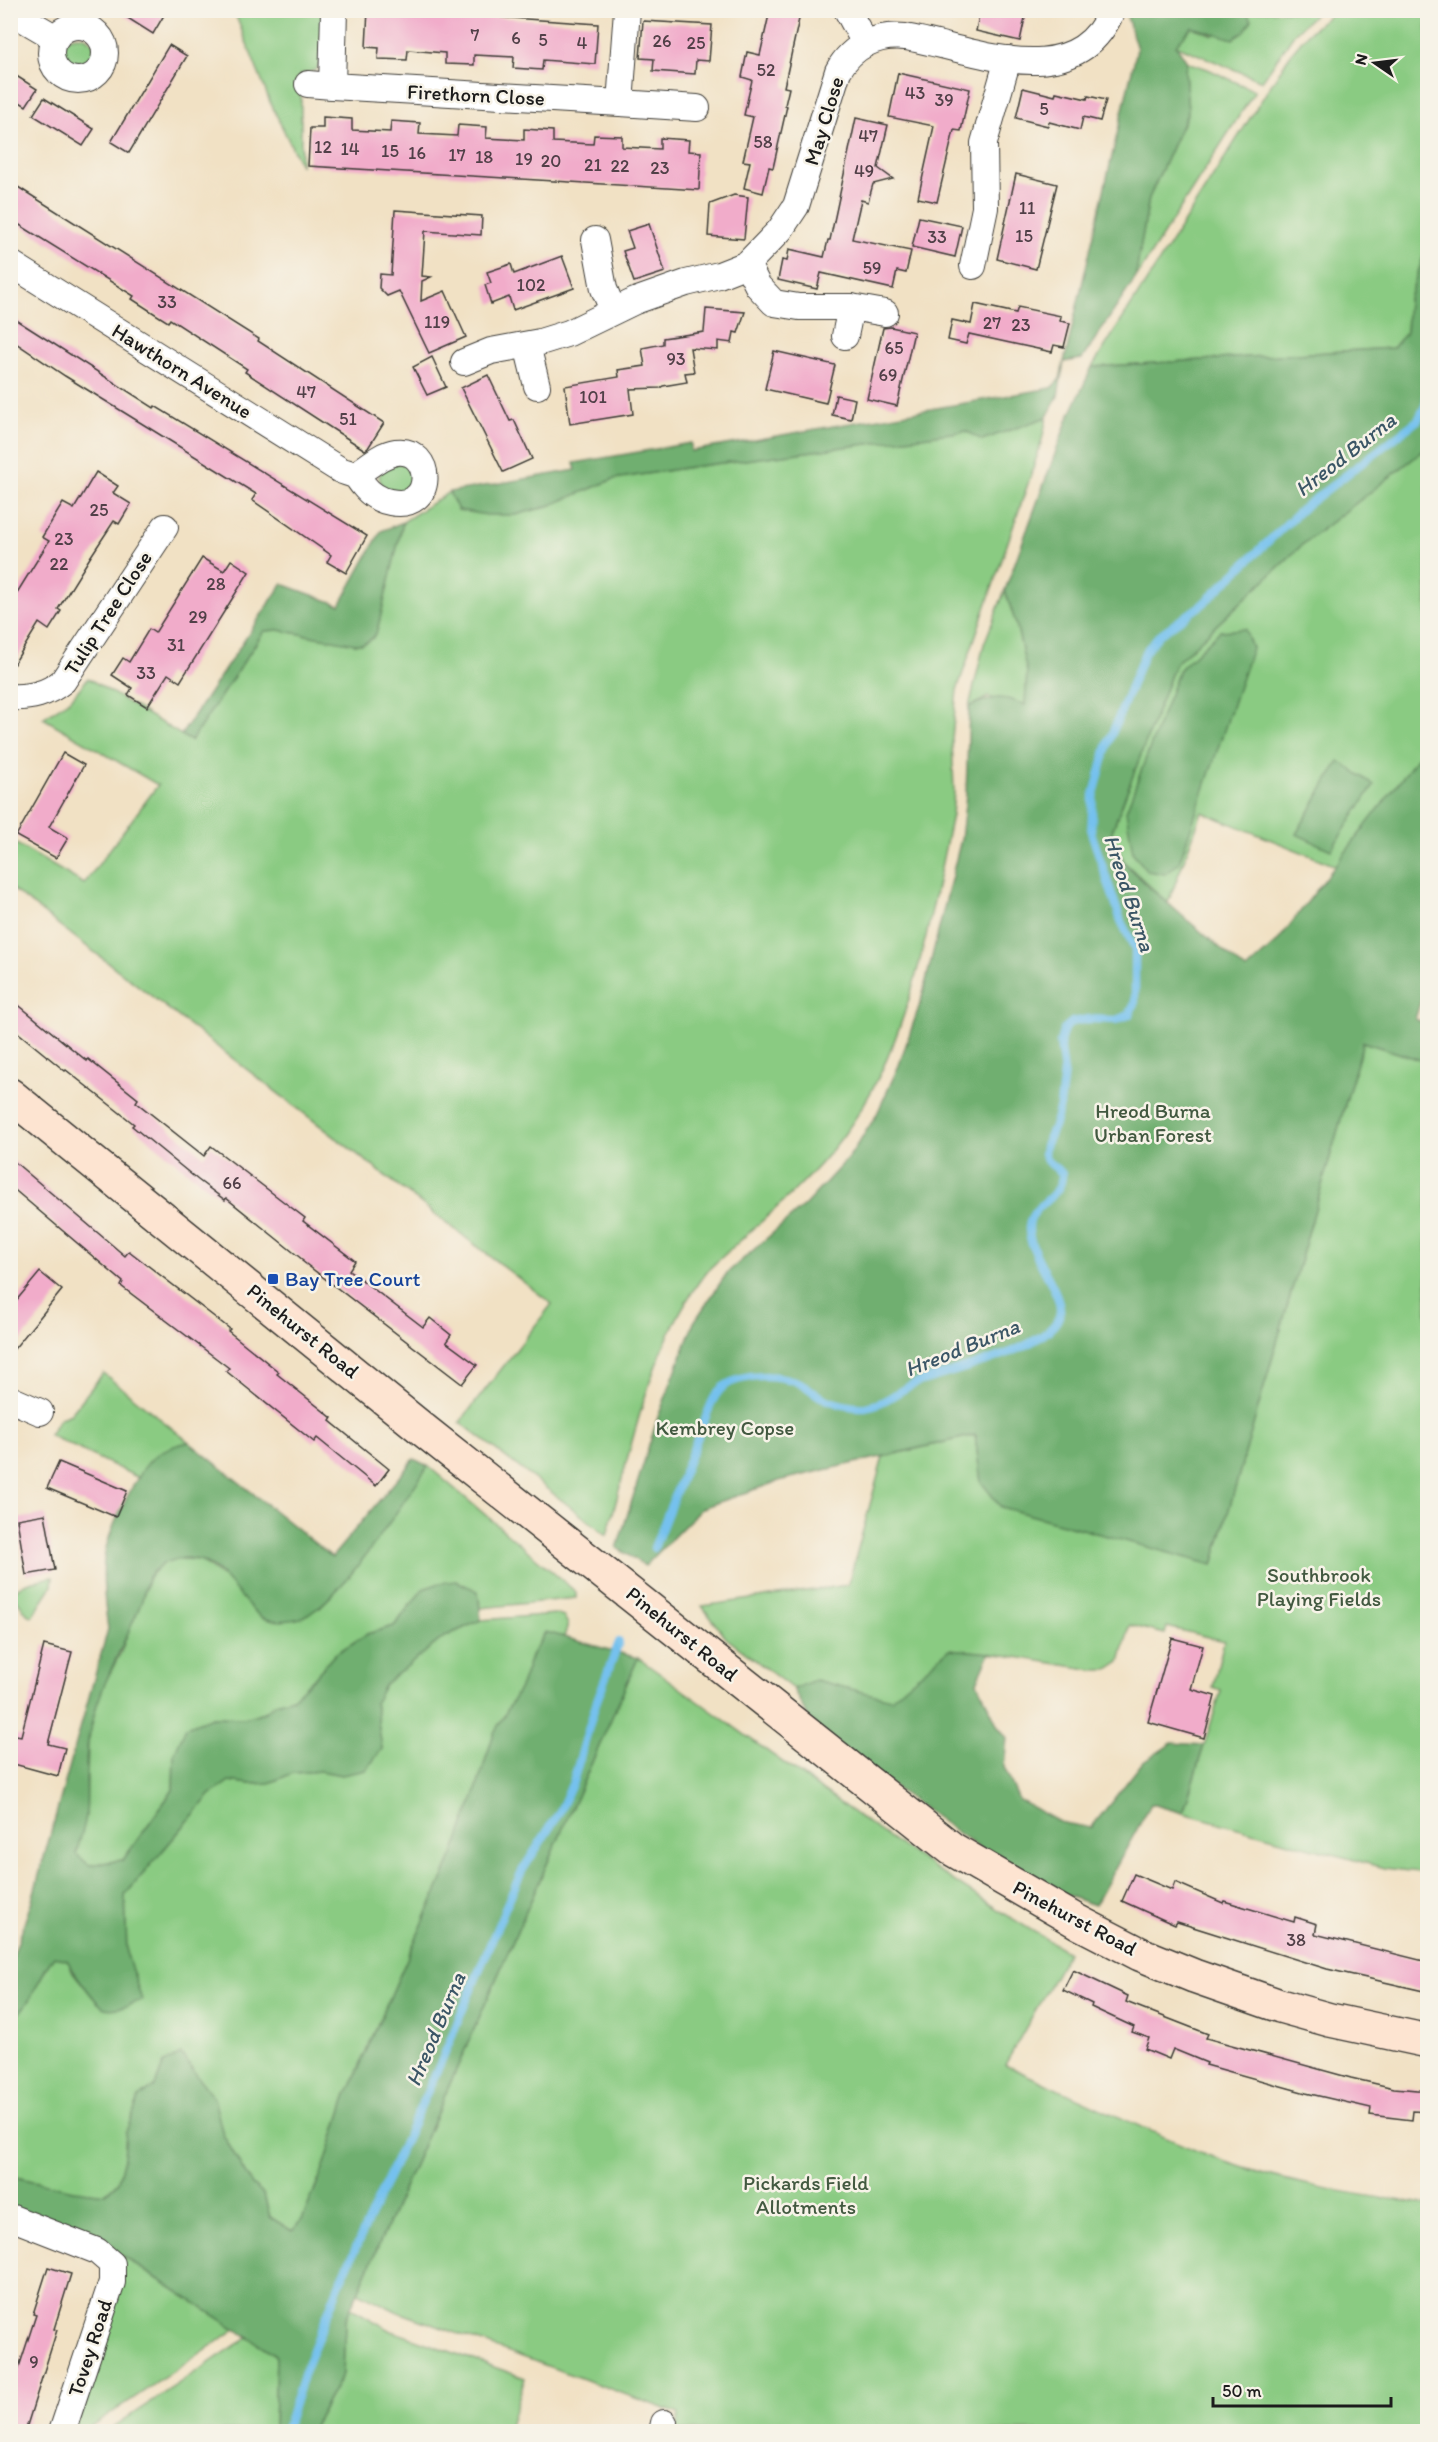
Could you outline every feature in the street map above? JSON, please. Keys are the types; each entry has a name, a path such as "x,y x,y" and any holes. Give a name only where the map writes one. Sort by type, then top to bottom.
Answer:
{"street":[{"path":"10,10 56,38"},
{"name":"Firethorn Close","path":"334,10 320,85 697,108"},
{"path":"620,103 627,10"},
{"path":"848,10 866,43 879,38 905,37 1008,60 1038,62 1068,57 1084,47 1098,34 1112,10"},
{"name":"May Close","path":"464,362 491,351 527,345 578,330 614,310 669,289 719,275 747,264 770,241 793,212 804,184 838,71 848,57 866,43"},
{"path":"973,266 985,208 984,143 1008,60"},
{"path":"595,240 604,289 614,310"},
{"name":"Hawthorn Avenue","path":"10,263 340,470 355,475"},
{"path":"747,264 758,286 774,303 799,307 851,307 885,313"},
{"path":"845,336 851,307"},
{"path":"527,345 537,386"},
{"name":"Tulip Tree Close","path":"10,697 38,695 53,690 63,681 165,527"},
{"name":"Pinehurst Road","path":"10,1095 426,1431 952,1849 1078,1923 1162,1962 1280,2006 1370,2030 1428,2041"},
{"path":"10,1400 40,1412"},
{"name":"Tovey Road","path":"10,2217 97,2251 112,2264 112,2282 62,2432"}],"green space":[{"path":"234,11 323,11 320,64 316,70 301,74 301,166 270,102"},
{"path":"1129,11 1245,11 1252,20 1244,32 1233,39 1192,27 1176,45 1187,62 1185,70 1188,112 1149,198 1135,279 1082,359 1064,362 1058,396 1047,417 982,440 966,431 614,479 546,507 515,515 487,515 458,510 449,492 576,470 574,463 691,443 691,451 1051,388 1060,379 1137,49 1127,17"},
{"path":"1245,11 1318,11 1294,34 1262,81 1175,45 1192,27 1213,35 1251,20"},
{"path":"1335,11 1427,11 1427,247 1408,301 1406,333 1393,348 1092,367 1292,52 1307,34"},
{"path":"78,36 91,41 96,54 91,67 78,72 65,67 60,54 65,41"},
{"path":"1187,62 1255,91 1135,279 1149,198 1188,112 1185,70"},
{"name":"Hreod Burna Urban Forest","path":"1427,247 1427,448 1302,545 1175,664 1111,834 1125,863 1150,888 1246,970 1277,942 1422,752 1427,738 1428,977 1415,1019 1427,1024 1427,1062 1363,1042 1213,1565 1001,1507 981,1482 975,1435 782,1480 702,1508 645,1566 617,1548 658,1417 694,1322 727,1273 805,1205 849,1157 876,1116 899,1065 921,1001 961,839 966,795 969,707 997,698 1025,705 1027,672 1017,627 1005,590 1067,421 1092,367 1393,348 1406,333 1408,301"},
{"path":"1047,417 1032,472 957,690 952,738 954,792 952,815 925,940 901,1024 866,1101 843,1136 796,1189 708,1270 688,1298 671,1329 645,1396 607,1535 460,1422 552,1304 11,888 10,840 84,884 158,785 43,718 71,699 88,678 191,741 264,631 278,630 361,644 372,639 377,631 403,522 449,492 458,510 515,515 546,507 614,479 966,431 982,440"},
{"path":"1427,448 1427,738 1422,752 1336,866 1202,812 1168,903 1125,863 1111,834 1175,664 1302,545"},
{"path":"404,462 416,478 403,495 382,487 379,477 383,466"},
{"path":"403,522 377,631 371,639 362,644 355,644 278,630 264,631 191,741 181,735 282,584 340,605 381,531"},
{"path":"1005,590 1017,627 1027,672 1025,706 988,697 969,707 984,644"},
{"path":"1245,629 1252,648 1179,863 1165,874 1147,871 1133,853 1126,811 1179,670 1220,631"},
{"path":"1339,761 1374,785 1331,850 1296,834"},
{"name":"Southbrook Playing Fields","path":"1363,1042 1427,1062 1427,1873 1384,1868 1183,1813 1221,1691 1213,1687 1224,1641 1167,1627 1165,1634 1130,1625 1120,1662 1108,1670 1093,1670 1004,1655 949,1649 891,1700 816,1680 793,1689 726,1638 702,1606 848,1585 883,1457 975,1435 981,1482 1213,1565"},
{"path":"103,1373 189,1442 165,1450 150,1463 139,1478 49,1435 60,1418 71,1414"},
{"path":"189,1442 332,1557 414,1459 428,1466 349,1576 313,1612 297,1619 284,1621 264,1619 227,1580 202,1561 188,1558 172,1560 153,1571 147,1580 141,1603 103,1688 92,1724 87,1751 85,1819 76,1854 89,1865 123,1860 173,1790 174,1754 186,1727 212,1717 244,1718 265,1712 276,1703 293,1698 335,1654 367,1634 394,1626 423,1589 440,1583 456,1581 478,1591 481,1620 444,1637 385,1684 375,1702 382,1749 366,1770 342,1775 321,1771 293,1773 269,1783 250,1784 229,1781 210,1795 125,1895 127,1955 142,2000 119,2008 105,2008 90,1994 67,1960 54,1956 25,2006 11,2020 11,1962 32,1900 108,1629 103,1577 104,1559 110,1535 131,1489 148,1464 163,1451"},
{"path":"428,1466 576,1592 576,1598 481,1608 477,1591 410,1605 394,1626 367,1634 335,1654 293,1698 276,1703 265,1712 244,1718 212,1717 174,1754 173,1790 123,1860 89,1865 76,1854 86,1815 88,1742 99,1694 121,1652 149,1577 164,1563 182,1559 200,1560 228,1581 263,1618 319,1608 349,1577"},
{"path":"53,1577 52,1586 32,1617 27,1614 13,1594 20,1586"},
{"path":"555,1614 564,1617 568,1624 564,1637 545,1632 532,1654 521,1686 494,1733 453,1855 346,2097 323,2170 302,2220 292,2231 270,2217 264,2195 252,2185 223,2135 213,2098 164,2063 155,2086 139,2098 118,2182 105,2194 73,2190 11,2176 11,2020 30,1999 54,1956 68,1960 72,1971 98,2003 141,2000 127,1955 125,1895 210,1795 229,1781 250,1784 269,1783 293,1773 321,1771 342,1775 382,1749 375,1701 385,1684 444,1637 481,1620"},
{"path":"546,1632 638,1658 345,2321 343,2374 310,2431 274,2431 276,2355 124,2257 11,2211 10,2176 73,2190 106,2194 118,2182 124,2158 126,2132 139,2098 155,2086 164,2063 181,2054 214,2098 223,2135 252,2185 264,2195 270,2217 292,2231 302,2220 323,2170 346,2097 453,1855 494,1733 521,1686 532,1654"},
{"path":"949,1649 990,1653 977,1682 998,1726 1007,1738 1004,1767 1019,1800 1059,1822 1091,1828 1142,1763 1172,1743 1204,1745 1183,1813 1151,1804 1095,1905 1026,1882 815,1730 793,1689 815,1680 891,1699"},
{"name":"Pickards Field Allotments","path":"638,1658 957,1884 1068,1952 1005,2065 1155,2133 1232,2164 1314,2186 1427,2204 1427,2431 684,2431 678,2429 679,2414 396,2311 358,2292"},
{"path":"120,2255 236,2329 85,2431 74,2432"},
{"path":"351,2308 392,2331 525,2378 508,2431 310,2432 343,2374 345,2321"},
{"path":"248,2337 276,2355 274,2431 106,2432"}],"building":[{"path":"115,10 167,10 153,34"},
{"path":"368,10 598,24 595,64 543,60 542,70 513,68 514,57 474,55 474,65 445,64 445,53 408,50 407,60 378,59 379,48 366,47"},
{"path":"770,10 801,10 784,87 789,88 785,105 787,106 773,168 769,167 763,193 744,188 750,162 743,161 753,117 744,115 752,80 742,77 747,52 760,55"},
{"path":"980,10 1016,10 1026,13 1020,41 976,31"},
{"path":"643,21 712,25 709,61 696,60 695,74 653,71 654,59 640,58"},
{"path":"169,45 187,56 129,153 111,142"},
{"path":"10,72 37,89 26,106 10,96"},
{"path":"898,73 970,89 961,131 954,130 937,202 918,198 934,126 889,117"},
{"path":"1023,88 1055,96 1056,92 1087,99 1088,96 1106,100 1100,121 1083,117 1080,130 1049,122 1048,126 1016,118"},
{"path":"44,98 94,129 83,146 33,115"},
{"path":"323,117 352,119 352,130 390,132 391,121 420,123 419,134 457,136 458,125 487,127 486,138 524,140 524,129 553,131 553,142 593,144 594,135 622,136 622,147 660,149 660,138 689,140 688,151 701,152 699,190 308,166 310,128 323,128"},
{"path":"856,118 888,125 878,168 893,179 873,184 868,202 861,200 852,239 911,251 906,273 897,271 893,289 821,273 817,289 778,280 782,260 787,261 789,249 824,257 828,240 830,240"},
{"path":"1016,174 1057,184 1036,269 997,259"},
{"path":"10,182 259,339 258,341 384,423 368,448 365,450 245,372 247,369 170,319 168,322 149,310 132,299 134,296 10,219"},
{"path":"734,195 748,197 744,239 708,236 710,204"},
{"path":"395,210 482,216 481,235 425,231 422,276 431,277 422,281 421,301 445,291 466,337 429,353 399,291 387,296 379,288 380,274 391,275"},
{"path":"919,217 962,226 955,257 912,247"},
{"path":"649,224 665,272 634,282 623,251 633,248 627,231"},
{"path":"562,256 574,288 513,310 509,297 491,304 485,285 491,283 487,272 511,264 514,274"},
{"path":"975,304 1016,313 1018,307 1061,316 1060,321 1070,323 1064,347 1054,345 1052,352 969,334 966,344 948,340 952,320 971,324"},
{"path":"706,309 745,312 738,333 734,332 732,343 718,341 718,350 690,348 694,372 685,373 687,382 660,388 630,389 633,414 570,424 565,386 619,377 618,370 645,366 642,348 663,344 663,338 704,332"},
{"path":"10,316 154,408 155,406 367,536 346,573 327,562 331,555 252,500 256,494 65,376 10,339"},
{"path":"891,327 914,332 897,406 867,399 883,328"},
{"path":"774,351 835,365 826,403 765,389"},
{"path":"432,357 446,387 427,395 413,367"},
{"path":"488,375 510,421 514,420 532,459 503,472 461,388"},
{"path":"836,395 855,399 851,419 832,415"},
{"path":"96,472 118,486 113,493 131,504 119,524 114,521 91,556 58,609 61,611 49,630 39,623 10,670 10,604 49,541 42,537 63,503 74,509"},
{"path":"202,558 224,571 231,560 249,572 180,682 168,674 147,707 128,695 132,688 112,675 123,658 129,662 149,629 155,633"},
{"path":"63,753 84,765 49,827 68,838 56,858 16,836"},
{"path":"10,998 138,1099 136,1102 204,1156 211,1146 305,1218 303,1221 355,1261 349,1270 423,1327 430,1318 451,1335 446,1342 477,1365 462,1384 302,1261 226,1198 225,1200 198,1180 132,1126 134,1124 10,1026"},
{"path":"10,1158 125,1256 129,1251 230,1329 228,1331 279,1372 277,1374 332,1418 330,1421 389,1469 376,1486 317,1438 314,1442 226,1371 229,1368 121,1286 123,1282 10,1186"},
{"path":"40,1272 62,1290 10,1354 10,1308"},
{"path":"59,1462 127,1491 116,1517 47,1488"},
{"path":"45,1514 55,1570 26,1575 17,1519"},
{"path":"1172,1638 1203,1646 1191,1689 1215,1696 1204,1738 1148,1722"},
{"path":"44,1645 72,1652 48,1744 65,1748 58,1776 10,1763 10,1734 21,1736"},
{"path":"1134,1874 1172,1890 1175,1882 1223,1903 1224,1901 1294,1922 1295,1917 1317,1924 1315,1934 1428,1962 1428,1992 1327,1969 1177,1922 1175,1925 1122,1901"},
{"path":"1073,1970 1128,1996 1126,2002 1208,2034 1206,2038 1351,2078 1394,2088 1428,2091 1428,2112 1413,2111 1412,2120 1370,2115 1371,2108 1306,2093 1206,2065 1207,2063 1173,2049 1169,2059 1145,2049 1149,2038 1132,2032 1134,2027 1091,2007 1092,2004 1063,1990"},
{"path":"48,2267 71,2274 54,2329 57,2330 25,2432 10,2432 10,2395 36,2315 33,2314"}],"waterway":[{"name":"Hreod Burna","path":"654,1548 713,1400 723,1387 751,1377 783,1378 802,1384 831,1401 848,1406 872,1406 914,1384 1020,1348 1040,1337 1054,1325 1060,1312 1059,1303 1034,1249 1029,1228 1035,1212 1053,1195 1061,1182 1062,1173 1047,1161 1044,1154 1060,1106 1064,1072 1060,1042 1064,1029 1072,1022 1088,1019 1116,1020 1129,1015 1135,1002 1135,949 1121,921 1091,832 1093,798 1107,746 1145,652 1159,635 1203,604 1303,508 1418,420 1426,404 1428,388"},
{"name":"Hreod Burna","path":"285,2432 304,2372 341,2280 441,2062 506,1906 522,1871 559,1813 573,1782 596,1703 619,1642"}],"place":[{"name":"Bay Tree Court","path":"273,1279"}],"park label":[{"name":"Kembrey Copse","path":"725,1428"}]}
